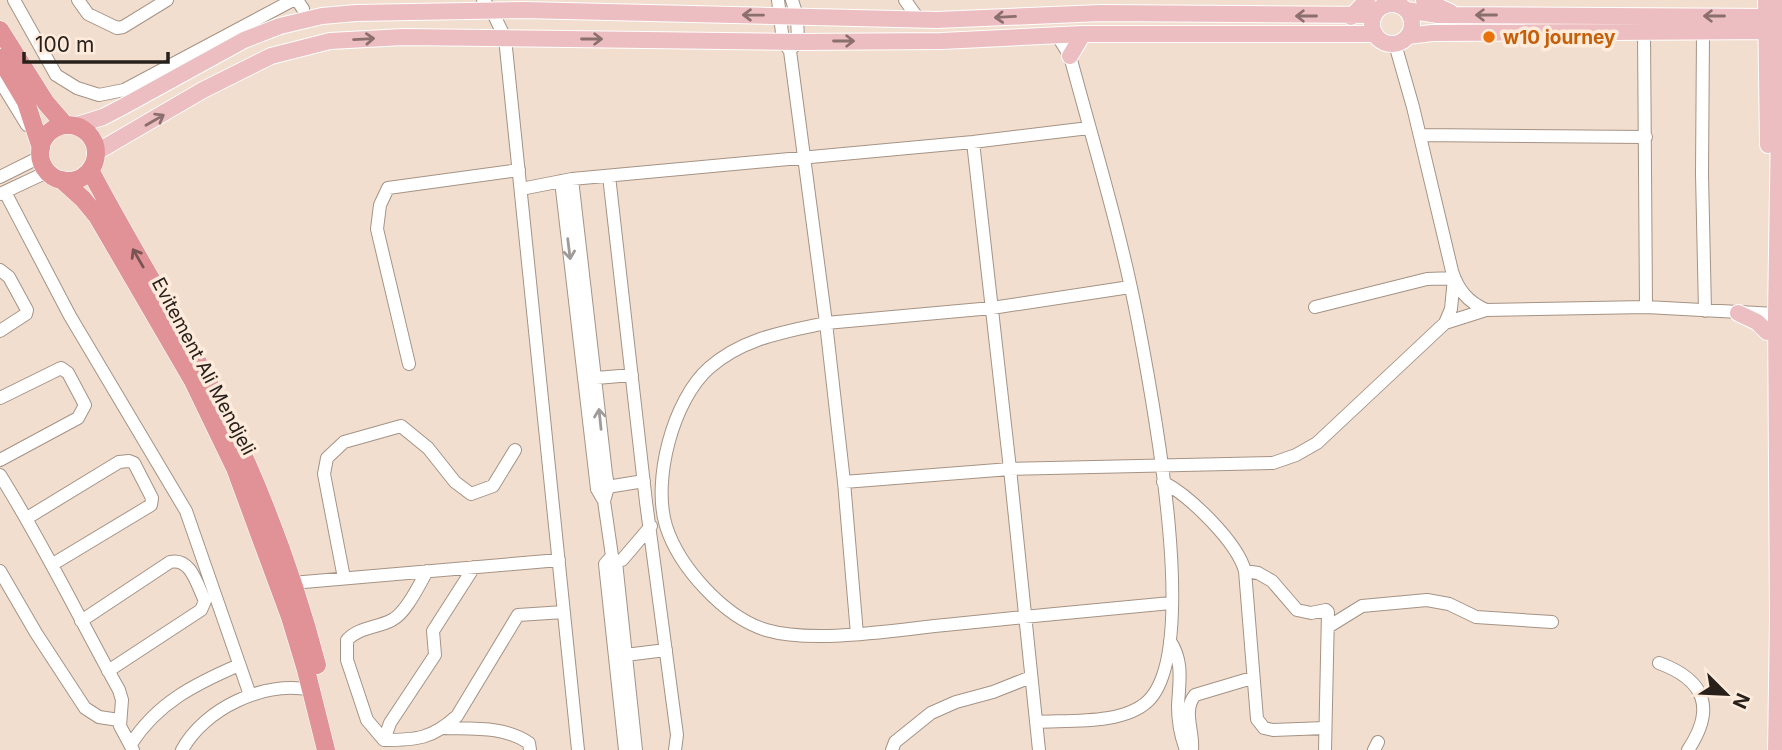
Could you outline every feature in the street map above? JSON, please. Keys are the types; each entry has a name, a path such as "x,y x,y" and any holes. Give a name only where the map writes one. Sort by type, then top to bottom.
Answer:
{"highway":[{"path":"0,30 46,103 70,126 87,133 92,139 96,153 90,170 77,179 48,164 49,133 70,126"},
{"name":"Evitement Ali Mendjeli","path":"0,58 26,102 48,164 97,216 192,381 235,468 290,617 326,750"},
{"name":"Evitement Ali Mendjeli","path":"90,170 194,356 225,416 263,502 316,661 338,750"}],"main road":[{"path":"1033,0 1047,10 1057,35"},
{"path":"1424,0 1455,15"},
{"path":"1776,750 1780,619 1772,314 1775,21 1780,0"},
{"path":"70,126 103,117 244,40 308,18 356,13 488,5 787,8 919,20 1047,10 1351,17 1375,6 1390,4 1402,5 1427,14 1775,21"},
{"path":"1401,40 1412,20 1402,5"},
{"path":"1375,6 1372,25 1375,34 1383,42 1432,33 1703,33 1775,21"},
{"path":"96,153 248,67 271,56 330,41 403,37 790,45 1083,34 1375,34"},
{"path":"1070,56 1083,34"},
{"path":"1738,313 1751,318 1768,332"},
{"path":"1768,750 1768,332 1772,314"}],"street":[{"path":"14,0 56,75 77,88 99,95 124,90 297,3"},
{"path":"78,0 88,14 117,28 167,0"},
{"path":"905,0 919,20"},
{"path":"488,5 505,38 578,750"},
{"path":"787,8 844,482 857,634"},
{"path":"1644,33 1646,307"},
{"path":"1703,33 1705,311"},
{"path":"1036,722 1115,717 1133,711 1148,701 1159,686 1170,641 1169,527 1149,387 1130,288 1089,128 1070,56 1057,35"},
{"path":"1401,40 1420,135 1454,278 1464,296 1486,310"},
{"path":"0,81 48,164"},
{"path":"521,189 566,180 973,142 1089,128"},
{"path":"1420,135 1646,138"},
{"path":"973,142 1039,750"},
{"path":"0,177 48,164"},
{"path":"48,164 2,193 186,511 250,695"},
{"path":"409,364 377,229 380,205 388,188 519,170"},
{"path":"609,176 649,527 677,735 675,750"},
{"path":"566,180 596,378 602,488"},
{"path":"566,180 611,560 625,750"},
{"path":"0,270 9,277 27,310 26,314 0,331"},
{"path":"1315,307 1427,279 1454,278"},
{"path":"844,482 1010,469 1261,465 1296,455 1326,436 1444,323 1451,309 1454,278"},
{"path":"1130,288 992,307 826,323 751,341 708,369 693,387 668,442 662,500 666,525 686,565 708,592 742,620 766,630 796,635 857,634 1171,603"},
{"path":"1444,323 1486,310 1646,307 1772,314"},
{"path":"0,398 61,368 68,373 85,405 78,418 0,460"},
{"path":"596,378 632,375"},
{"path":"344,578 324,474 327,458 344,442 401,426 428,448 454,482 471,494 493,486 516,450"},
{"path":"27,518 119,462 130,461 138,470 152,498 149,507 53,564"},
{"path":"0,475 53,564 121,696 121,730 132,747 151,717 168,703 209,678 239,665"},
{"path":"602,488 644,481"},
{"path":"1163,482 1181,492 1197,506 1235,550 1245,571 1257,719 1264,727 1273,730 1325,728"},
{"path":"646,502 662,500"},
{"path":"611,560 622,560 649,527 666,525"},
{"path":"292,583 559,560"},
{"path":"81,621 170,562 181,561 188,566 205,601 201,610 108,671"},
{"path":"384,740 390,723 435,655 433,631 474,567"},
{"path":"0,571 85,708 99,717 119,720"},
{"path":"384,740 367,720 347,660 347,640 366,627 394,620 411,599 427,571"},
{"path":"1245,571 1258,573 1272,581 1297,610 1311,613 1326,610 1328,627 1325,750"},
{"path":"1328,627 1362,606 1427,600 1449,604 1476,617 1552,622"},
{"path":"384,740 424,739 444,728 457,716 518,615 564,612"},
{"path":"1170,641 1175,648 1180,668 1178,710 1186,750"},
{"path":"620,655 666,650"},
{"path":"620,655 636,750"},
{"path":"1659,663 1686,676 1699,691 1704,702 1700,727 1688,750"},
{"path":"892,750 895,742 931,713 1031,677"},
{"path":"1192,750 1189,718 1192,698 1252,678"},
{"path":"182,750 200,726 231,702 250,695 300,687 311,690"},
{"path":"444,728 517,734 529,743 530,750"}],"place":[{"name":"w10 journey","path":"1489,37"}]}
